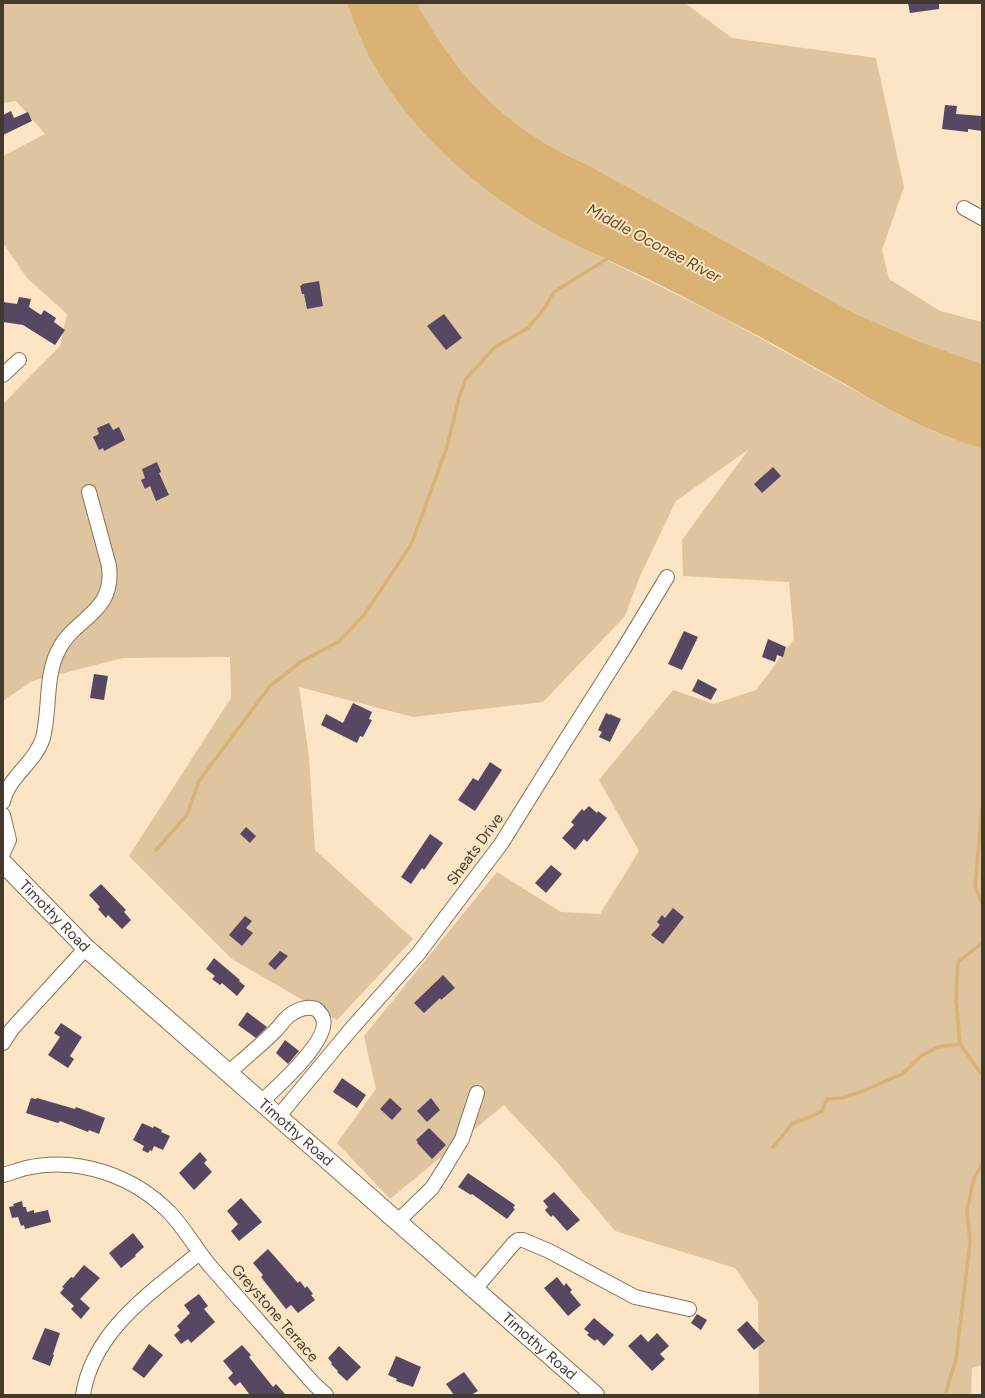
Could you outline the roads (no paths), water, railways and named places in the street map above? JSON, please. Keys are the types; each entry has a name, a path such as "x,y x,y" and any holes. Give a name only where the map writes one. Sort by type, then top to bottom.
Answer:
{"main road":[{"name":"Timothy Road","path":"3,863 86,948 594,1395"}],"street":[{"path":"964,208 982,218"},
{"path":"3,375 20,360"},
{"path":"3,802 5,793 34,754 43,737 52,667 58,650 65,639 94,612 103,600 108,587 110,576 109,566 89,492"},
{"name":"Sheats Drive","path":"278,1117 352,1028 418,954 501,844 667,577"},
{"path":"3,815 9,840 3,853"},
{"path":"3,1043 8,1025 86,948"},
{"path":"228,1073 276,1030 291,1013 310,1007 319,1010 323,1018 324,1027 321,1036 293,1072 262,1102"},
{"path":"397,1222 432,1188 444,1169 462,1139 477,1093"},
{"name":"Greystone Terrace","path":"3,1175 27,1168 63,1165 86,1167 114,1175 130,1183 159,1202 171,1214 199,1253 314,1384 326,1395"},
{"path":"474,1290 514,1243 518,1240 523,1240 549,1251 635,1297 689,1309"},
{"path":"83,1395 89,1372 96,1356 114,1326 126,1314 199,1253"}],"water":[{"name":"Middle Oconee River","path":"347,3 417,3 433,30 468,79 488,100 510,119 534,136 560,152 588,165 854,313 918,341 982,364 982,449 913,422 725,318 564,239 535,223 508,205 455,164 431,141 409,116 389,90 372,62"}],"waterway":[{"path":"156,850 187,815 199,781 270,686 302,661 338,642 364,615 411,545 447,447 465,380 495,347 528,328 543,310 554,292 610,257"},
{"path":"982,808 975,887 982,903"},
{"path":"982,943 958,962 956,1000 960,1044 982,1075"},
{"path":"773,1147 792,1124 822,1111 827,1099 842,1098 863,1091 902,1074 921,1056 938,1047 960,1044"},
{"path":"945,1395 956,1359 970,1242 967,1210 974,1178 982,1164"}]}
